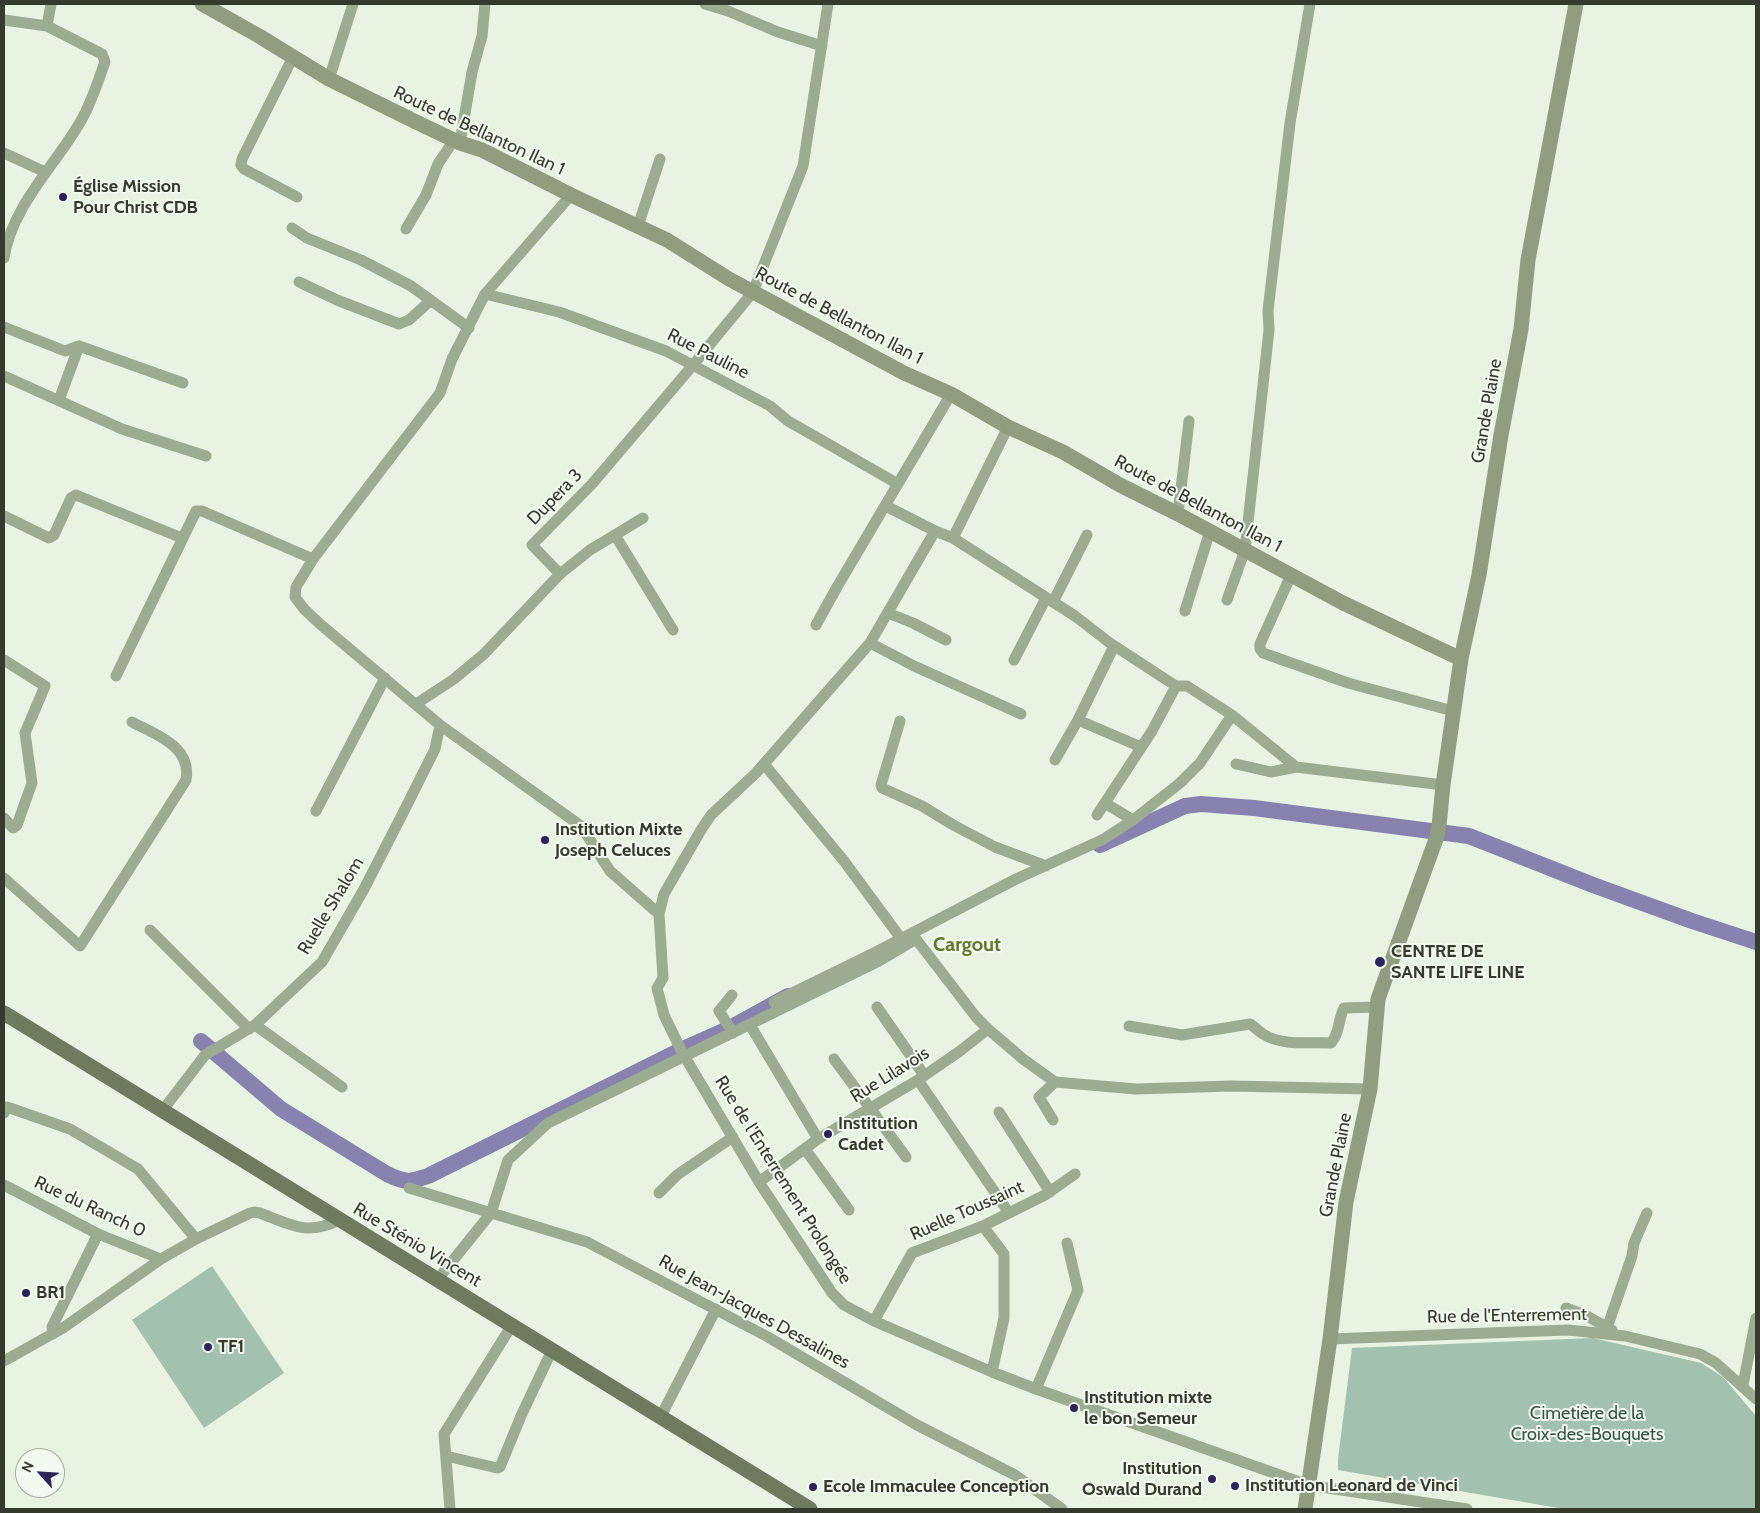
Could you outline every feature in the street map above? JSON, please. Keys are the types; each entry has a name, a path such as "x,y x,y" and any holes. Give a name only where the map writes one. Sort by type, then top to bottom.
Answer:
{"main road":[{"name":"Rue Sténio Vincent","path":"4,1013 810,1509"}],"street":[{"path":"47,26 51,4"},
{"name":"Route de Bellanton Ilan 1","path":"202,4 329,79 457,141 482,150 667,240 729,279 904,373 950,394 1008,427 1063,452 1120,486 1178,514 1352,607 1461,659"},
{"path":"329,79 353,4"},
{"path":"406,229 426,195 438,164 457,141 482,36 485,4"},
{"path":"705,4 728,11 778,32 822,46"},
{"name":"Dupera 3","path":"560,574 532,545 592,484 753,292 803,166 828,4"},
{"path":"1227,600 1245,550 1269,336 1269,303 1290,123 1310,4"},
{"name":"Grande Plaine","path":"1305,1509 1330,1339 1346,1202 1370,1089 1378,999 1438,832 1442,785 1461,659 1480,569 1501,435 1521,329 1528,260 1576,4"},
{"path":"4,20 47,26 102,54 105,62 82,118 22,210 6,245 4,258"},
{"path":"293,57 242,159 242,165 244,169 297,197"},
{"path":"4,153 45,172"},
{"path":"638,226 660,159"},
{"path":"572,195 485,294 452,360 440,393 313,559 296,587 295,596 304,609 320,624 440,725 582,826 610,871 659,914"},
{"path":"292,228 307,238 361,260 411,286 469,328"},
{"path":"299,282 337,300 399,324 409,320 430,301"},
{"name":"Rue Pauline","path":"485,294 559,312 666,351 770,406 788,421 898,484"},
{"path":"4,326 64,351 79,346 184,383"},
{"path":"59,400 79,346"},
{"path":"4,376 122,429 206,456"},
{"path":"816,625 950,394"},
{"path":"1178,514 1189,421"},
{"path":"953,538 1008,427"},
{"path":"4,516 49,538 54,535 71,498 76,495 182,538"},
{"path":"886,506 953,538 1176,686 1187,686 1232,715 1296,767"},
{"path":"116,676 196,511 202,511 313,559"},
{"path":"416,704 454,679 484,654 560,574 590,550 642,518"},
{"name":"Rue de l'Enterrement Prolongée","path":"935,531 870,643 764,764 712,815 701,830 664,894 659,914 663,978 657,988 664,1015 682,1052 759,1182 832,1293 844,1305 874,1321 992,1372 1308,1485"},
{"path":"1184,611 1210,531"},
{"path":"616,534 673,630"},
{"path":"1014,660 1087,535"},
{"path":"1291,575 1260,644 1260,649 1263,653 1348,683 1453,711"},
{"path":"888,613 946,640"},
{"path":"870,643 914,666 1021,714"},
{"path":"1055,760 1078,720 1114,646"},
{"path":"4,660 45,686 25,733 32,783 17,825 13,828 4,818"},
{"path":"316,811 385,678"},
{"path":"1096,815 1152,731 1176,686"},
{"path":"438,1279 491,1213 508,1160 548,1123 682,1052 731,1030 750,1024 1016,880 1102,840 1133,820 1180,783 1200,762 1232,715"},
{"path":"1078,720 1142,747"},
{"path":"900,721 881,785 882,788 922,806 954,826 995,847 1046,866"},
{"path":"4,878 80,946 186,780 188,770 186,763 172,744 132,722"},
{"name":"Ruelle Shalom","path":"163,1110 204,1055 252,1027 322,962 364,889 435,749 440,725"},
{"path":"764,764 844,861 904,942"},
{"path":"1236,764 1271,772 1296,767 1442,785"},
{"path":"1105,803 1133,820"},
{"path":"150,930 252,1027 342,1087"},
{"path":"904,942 916,939 976,1017 1023,1059 1055,1082 1136,1089 1231,1086 1370,1089"},
{"path":"774,1002 878,956"},
{"path":"731,1030 719,1012 732,995"},
{"path":"877,1007 1009,1213"},
{"path":"1129,1026 1182,1035 1250,1024 1263,1034 1283,1041 1331,1043 1338,1031 1340,1014 1344,1008 1378,1007"},
{"path":"750,1024 818,1139"},
{"name":"Rue Lilavois","path":"759,1182 818,1139 921,1078 988,1029"},
{"path":"834,1059 906,1157"},
{"path":"1054,1120 1039,1097 1055,1082"},
{"name":"Rue du Ranch 0","path":"5,1109 70,1129 138,1169 196,1240"},
{"path":"999,1112 1050,1192"},
{"path":"659,1194 677,1175 733,1137"},
{"path":"805,1149 849,1210"},
{"name":"Ruelle Toussaint","path":"874,1321 912,1254 983,1226 1050,1192 1075,1174"},
{"name":"Rue du Ranch 0","path":"4,1185 98,1234 161,1259"},
{"name":"Rue Jean-Jacques Dessalines","path":"410,1188 587,1242 768,1337 917,1425 1015,1475 1062,1509"},
{"path":"4,1361 53,1334 161,1259 254,1212 293,1226 308,1229 320,1228 340,1220"},
{"path":"1607,1328 1632,1256 1634,1243 1647,1213"},
{"path":"983,1226 1004,1254 1004,1318 992,1372"},
{"path":"53,1334 52,1327 98,1234"},
{"path":"1036,1389 1078,1290 1067,1243"},
{"path":"1566,1308 1587,1316 1625,1336"},
{"path":"661,1416 716,1309"},
{"path":"1743,1385 1756,1318"},
{"path":"450,1509 444,1434 512,1325"},
{"name":"Rue de l'Enterrement","path":"1330,1339 1568,1330 1625,1336 1700,1354 1716,1363 1756,1398"},
{"path":"446,1456 497,1468 500,1467 521,1416 552,1350"},
{"path":"1308,1485 1467,1509"}],"green space":[{"name":"TF1","path":"212,1266 284,1373 204,1428 132,1320"},
{"name":"Cimetière de la Croix-des-Bouquets","path":"1593,1338 1701,1363 1723,1377 1756,1416 1756,1509 1564,1509 1338,1470 1352,1348"}],"waterway":[{"path":"1100,845 1185,806 1201,804 1254,808 1469,836 1593,885 1756,942"},
{"path":"201,1041 281,1109 387,1174 398,1179 412,1180 428,1176 683,1049 730,1028 788,996"}],"place":[{"name":"Église Mission Pour Christ CDB","path":"63,197"},
{"name":"Institution Mixte Joseph Celuces","path":"545,840"},
{"name":"CENTRE DE SANTE LIFE LINE","path":"1380,962"},
{"name":"Institution Cadet","path":"828,1134"},
{"name":"BR1","path":"26,1293"},
{"name":"TF1","path":"208,1347"},
{"name":"Institution mixte le bon Semeur","path":"1074,1408"},
{"name":"Institution Oswald Durand","path":"1212,1479"},
{"name":"Institution Leonard de Vinci","path":"1235,1486"},
{"name":"Ecole Immaculee Conception","path":"813,1487"}],"district":[{"name":"Cargout","path":"967,945"}]}
